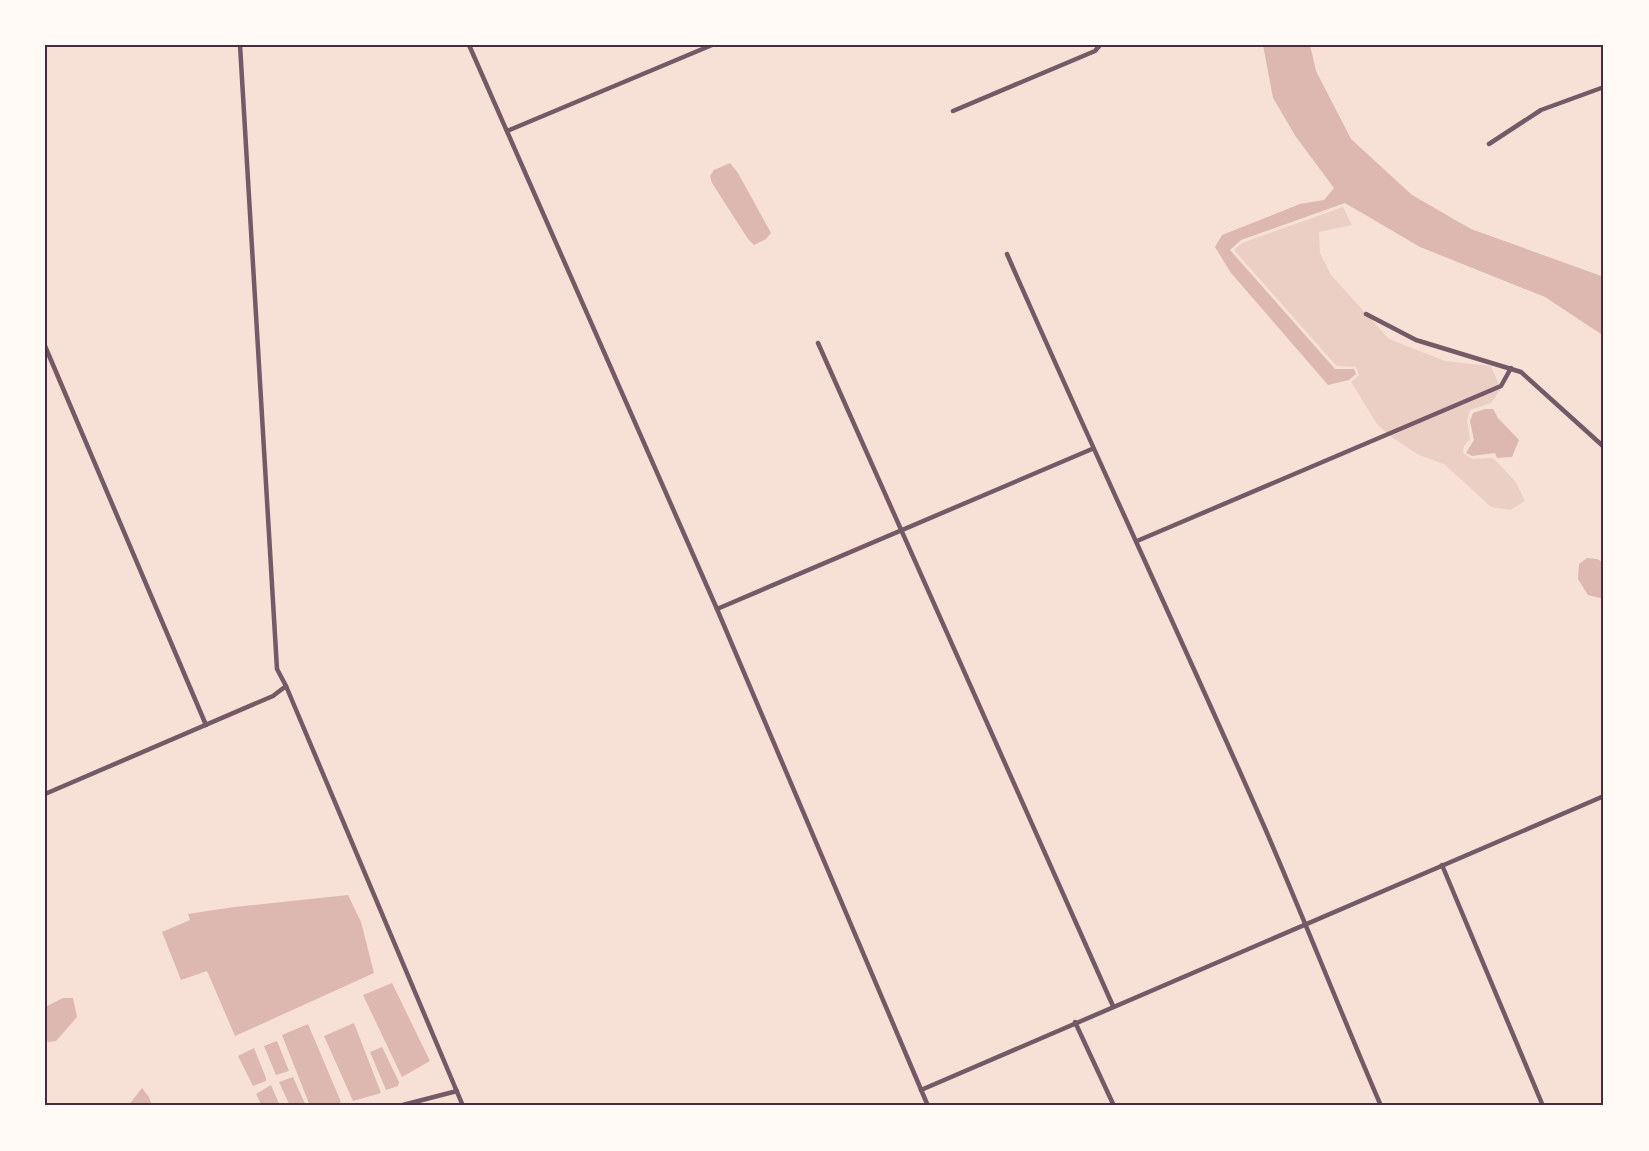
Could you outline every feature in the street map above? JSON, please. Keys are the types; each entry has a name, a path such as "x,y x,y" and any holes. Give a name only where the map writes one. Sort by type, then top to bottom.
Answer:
{"street":[{"path":"240,45 277,669 463,1106"},
{"path":"469,45 717,609 928,1106"},
{"path":"507,131 712,45"},
{"path":"952,111 1095,51 1100,45"},
{"path":"1489,144 1541,110 1604,87"},
{"path":"1007,255 1092,449 1137,541 1306,924 1307,933 1381,1106"},
{"path":"1366,314 1416,340 1521,372 1604,447"},
{"path":"818,343 1113,1006"},
{"path":"45,346 206,725"},
{"path":"1137,541 1501,386 1511,368"},
{"path":"717,609 899,529 1092,449"},
{"path":"45,794 273,696 286,686"},
{"path":"921,1090 1604,796"},
{"path":"1442,865 1543,1106"},
{"path":"1075,1022 1114,1106"},
{"path":"399,1106 457,1090"}],"shaded area":[{"path":"1263,45 1310,45 1316,71 1351,139 1412,195 1471,229 1604,277 1604,336 1545,297 1420,247 1345,203 1241,240 1230,250 1335,369 1354,369 1356,374 1349,380 1328,385 1231,273 1215,247 1222,235 1300,204 1324,200 1334,188 1296,137 1273,98"},
{"path":"730,163 738,173 771,233 766,239 754,245 712,183 710,176 714,170"},
{"path":"1343,207 1352,225 1319,232 1320,253 1331,275 1389,339 1445,361 1491,366 1501,389 1491,403 1470,410 1467,420 1470,439 1464,446 1463,453 1472,459 1493,458 1516,482 1525,501 1510,510 1491,507 1444,464 1419,455 1390,436 1377,424 1351,382 1359,375 1356,367 1337,366 1234,250 1242,243"},
{"path":"1493,409 1498,418 1519,440 1512,457 1497,458 1495,453 1472,456 1466,453 1474,440 1470,421 1473,413"},
{"path":"1587,558 1597,559 1604,563 1604,599 1588,595 1578,579 1579,564"},
{"path":"348,895 361,922 374,973 235,1036 207,971 181,980 162,932 190,920 188,914"},
{"path":"392,983 430,1061 402,1077 363,995"},
{"path":"63,998 73,998 77,1017 56,1041 48,1042 45,1037 45,1007"},
{"path":"354,1023 381,1093 353,1101 324,1036"},
{"path":"308,1024 341,1102 334,1106 310,1106 282,1035"},
{"path":"277,1041 289,1071 276,1075 264,1046"},
{"path":"382,1047 399,1082 398,1086 386,1090 370,1052"},
{"path":"254,1048 266,1081 253,1086 238,1056"},
{"path":"293,1077 306,1106 290,1106 279,1082"},
{"path":"271,1085 280,1106 262,1106 256,1094"},
{"path":"142,1088 152,1106 128,1106"}]}
